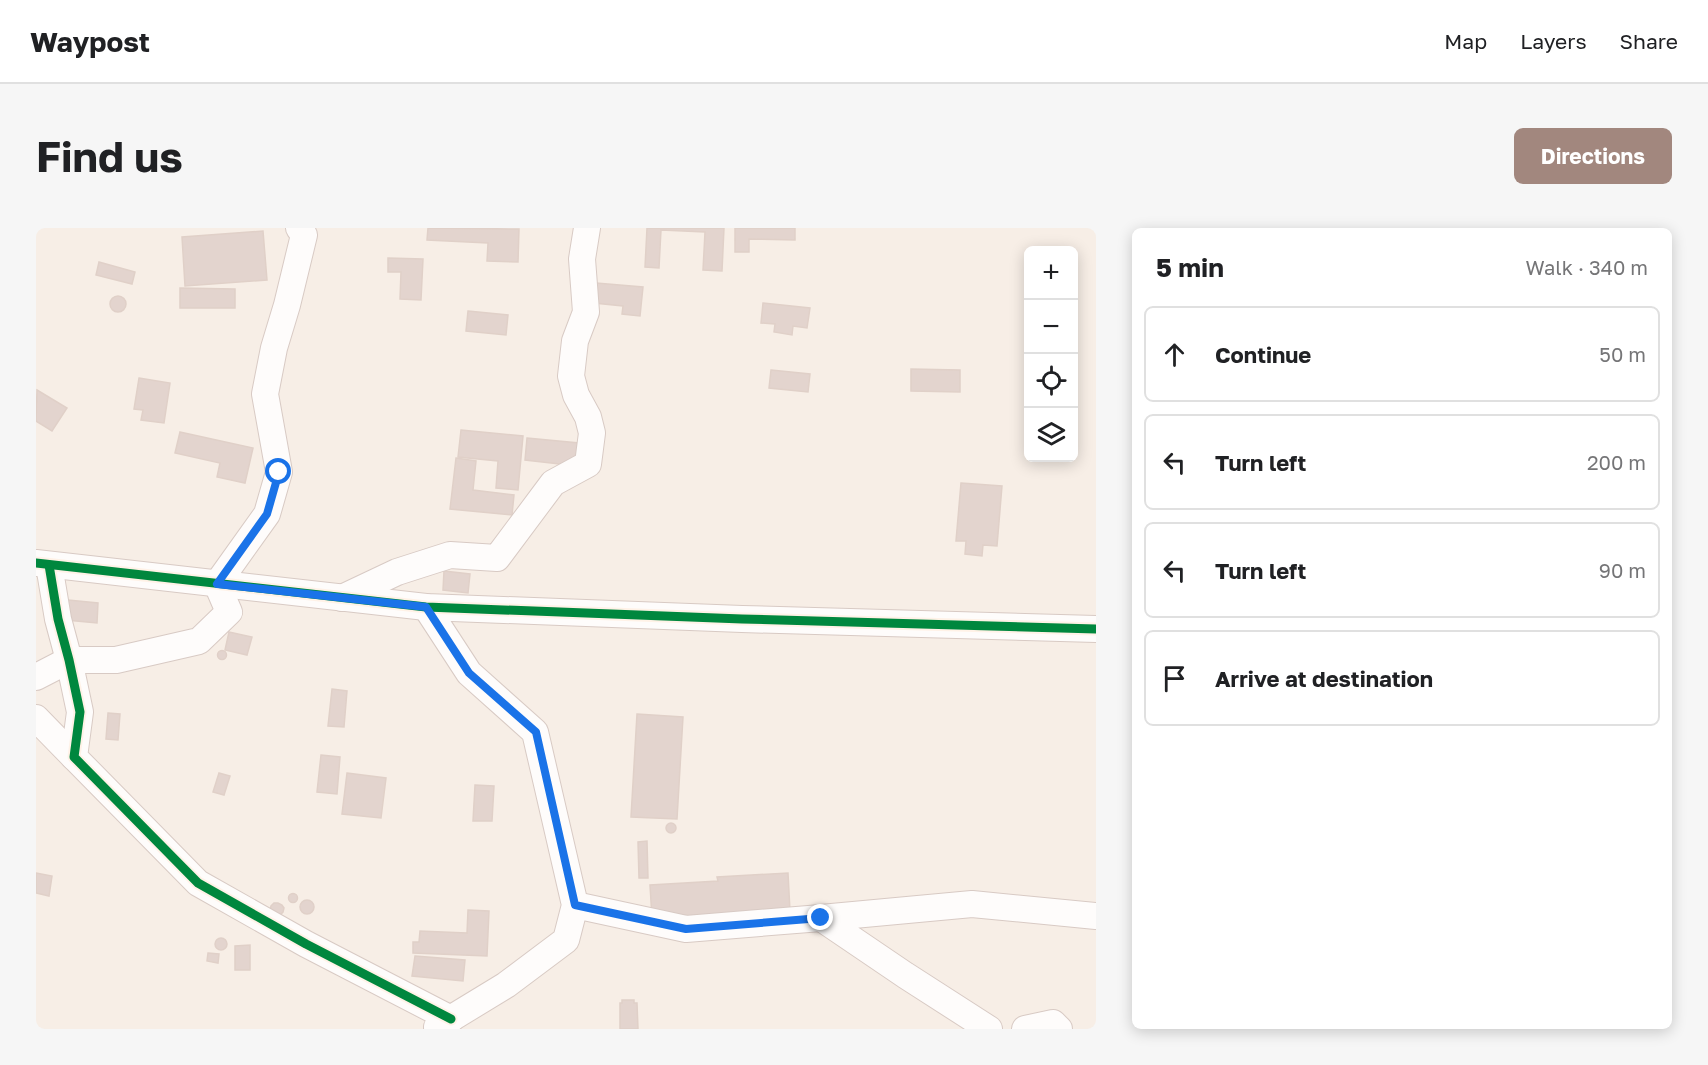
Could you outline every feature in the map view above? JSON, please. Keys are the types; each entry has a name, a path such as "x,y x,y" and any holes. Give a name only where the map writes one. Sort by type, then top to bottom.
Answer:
{"street":[{"path":"217,584 267,514 279,472 265,394 274,348 304,235 299,228"},
{"path":"342,598 397,572 450,555 496,558 554,483 588,464 592,433 588,417 576,395 571,376 575,341 586,312 582,260 587,228"},
{"path":"74,758 80,712 69,660 43,564 421,607 1096,629"},
{"path":"36,718 198,883 442,1024 506,985 566,940 575,905 536,732 469,673 397,572"},
{"path":"36,677 69,660 116,660 199,641 230,612 217,584"},
{"path":"575,905 686,929 972,904 1096,916"},
{"path":"821,918 989,1029"},
{"path":"1025,1029 1053,1023 1059,1029"}],"building":[{"path":"428,228 519,229 518,262 487,261 488,243 427,240"},
{"path":"647,228 724,228 722,271 703,270 705,232 661,230 659,268 645,267"},
{"path":"735,228 795,228 795,240 749,239 749,252 735,252"},
{"path":"263,231 267,280 185,286 182,237"},
{"path":"388,258 423,259 421,300 400,299 401,272 388,272"},
{"path":"99,262 135,272 132,284 96,275"},
{"path":"596,283 643,287 640,316 622,314 623,306 594,303"},
{"path":"180,288 235,289 235,308 180,308"},
{"path":"118,296 126,304 118,312 110,304"},
{"path":"763,303 810,308 807,328 793,326 792,335 774,332 775,324 761,323"},
{"path":"468,311 508,315 506,335 466,331"},
{"path":"911,369 960,370 960,392 911,391"},
{"path":"771,370 810,374 808,392 769,388"},
{"path":"139,378 170,383 164,423 141,420 143,410 134,409"},
{"path":"37,390 67,408 52,431 36,421"},
{"path":"461,430 523,436 518,490 496,488 498,461 458,457"},
{"path":"180,432 253,448 245,483 217,477 220,463 175,453"},
{"path":"527,438 579,443 577,466 525,460"},
{"path":"456,458 476,461 473,490 514,495 512,515 450,509"},
{"path":"961,483 1002,486 997,546 983,545 982,556 965,554 966,541 956,541"},
{"path":"444,571 470,574 468,593 443,590"},
{"path":"68,600 98,603 97,623 66,620"},
{"path":"229,632 252,637 247,655 225,650"},
{"path":"222,651 226,655 222,659 218,655"},
{"path":"332,689 347,691 344,727 328,726"},
{"path":"108,713 120,714 118,740 106,739"},
{"path":"637,714 683,717 677,819 631,817"},
{"path":"321,755 340,757 337,794 317,792"},
{"path":"219,773 230,776 224,795 213,792"},
{"path":"347,773 386,778 381,818 342,814"},
{"path":"475,785 494,786 492,821 473,821"},
{"path":"671,823 675,824 675,832 671,833 667,832 666,828 667,824"},
{"path":"647,841 648,878 639,878 638,842"},
{"path":"36,873 52,876 49,896 36,893"},
{"path":"788,873 790,911 652,918 650,885 718,881 717,877"},
{"path":"293,893 298,898 293,903 288,898"},
{"path":"307,900 312,902 314,907 312,912 307,914 302,912 300,907 302,902"},
{"path":"274,903 284,908 280,915 270,910"},
{"path":"468,910 489,911 487,956 413,953 413,942 419,942 420,931 467,933"},
{"path":"223,938 227,944 223,950 219,950 215,942"},
{"path":"250,945 250,970 235,970 235,946"},
{"path":"208,953 219,954 218,963 207,961"},
{"path":"415,956 465,960 463,981 412,976"},
{"path":"622,1000 634,1000 634,1003 637,1003 638,1029 620,1029"}],"cycle path":[{"path":"36,563 426,607 1096,629"},
{"path":"49,565 58,619 80,712 74,757 198,883 306,944 451,1019"}],"route":[{"path":"279,472 267,514 217,584 426,607 469,673 536,732 575,905 686,929 821,918"}]}
